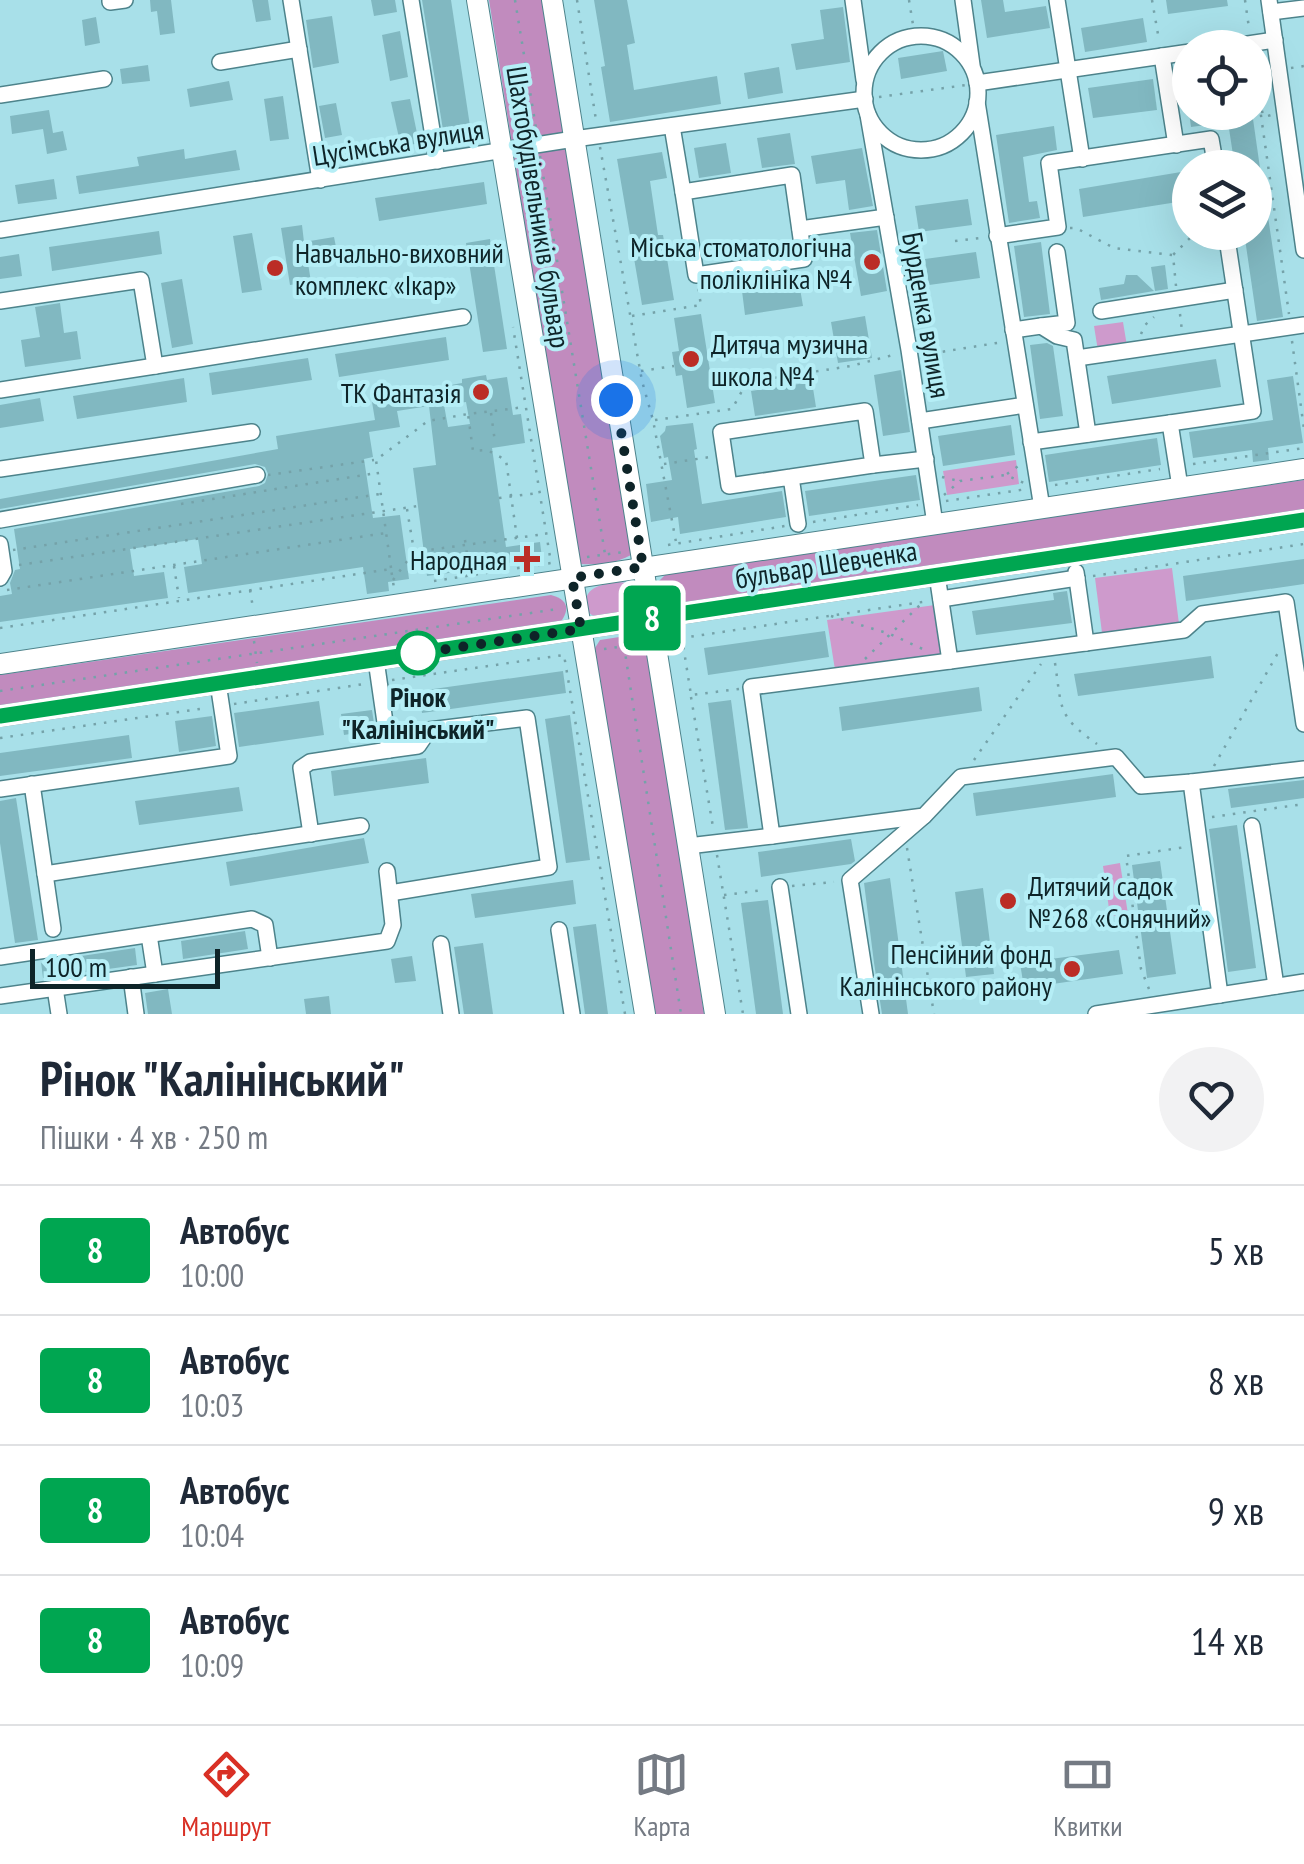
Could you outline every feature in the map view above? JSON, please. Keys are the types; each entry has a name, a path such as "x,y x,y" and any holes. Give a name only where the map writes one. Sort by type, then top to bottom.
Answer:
{"main road":[{"name":"Шахтобудівельників бульвар","path":"477,0 644,1014"},
{"name":"Шахтобудівельників бульвар","path":"552,0 715,1014"},
{"name":"бульвар Шевченка","path":"0,664 189,629 643,567 1040,497 1178,477 1304,469"},
{"name":"бульвар Шевченка","path":"0,716 1304,520"}],"street":[{"path":"110,0 125,0"},
{"path":"291,0 320,180"},
{"path":"411,0 437,161"},
{"name":"Бурденка вулиця","path":"852,0 934,513"},
{"path":"963,0 1040,497"},
{"path":"1058,0 1082,158"},
{"path":"1304,8 1270,6 1304,250"},
{"path":"975,76 958,50 946,42 914,37 881,52 872,65 866,99 882,136 912,150 936,148 952,141 974,116 977,102"},
{"path":"220,62 299,49"},
{"path":"975,76 1068,70 1172,55"},
{"path":"1162,56 1176,145"},
{"path":"0,95 104,79"},
{"name":"Цусімська вулиця","path":"0,229 598,136 866,99"},
{"path":"672,126 696,276 804,259 792,175 684,192"},
{"path":"997,236 1058,227 1049,164 1212,140 1213,150"},
{"path":"800,230 886,217"},
{"path":"1032,449 1088,434 1254,411 1229,250"},
{"path":"1013,336 1067,322 1057,252"},
{"path":"0,301 141,280 155,366"},
{"path":"1101,311 1235,290"},
{"path":"0,390 463,316"},
{"path":"1041,326 1074,340 1088,434"},
{"path":"1077,358 1297,326"},
{"path":"920,421 1025,405"},
{"path":"873,466 865,411 722,432 730,486 873,466 927,466"},
{"path":"1170,423 1178,477"},
{"path":"0,469 252,432"},
{"path":"0,520 257,475"},
{"path":"791,477 798,524"},
{"path":"0,544 2,566"},
{"path":"1074,555 1086,642"},
{"path":"938,576 950,661"},
{"path":"940,600 1077,578"},
{"path":"772,836 751,688 1184,630 1202,614 1286,602 1304,724"},
{"path":"376,660 389,750"},
{"path":"0,789 229,756 218,683"},
{"path":"311,834 301,768 310,762 418,746 428,730 527,718 549,867 390,892"},
{"path":"871,1014 850,880 962,777 1116,758 1141,786 1304,769"},
{"path":"1198,782 1200,845 1220,995"},
{"path":"32,784 53,929"},
{"path":"688,846 924,816"},
{"path":"45,874 361,826"},
{"path":"1252,826 1276,986"},
{"path":"0,996 387,941 393,925 387,871"},
{"path":"780,888 799,1014"},
{"path":"0,957 252,919 265,925 270,958"},
{"path":"559,930 572,1014"},
{"path":"149,935 156,974"},
{"path":"441,944 451,1014"},
{"path":"131,977 136,1014"},
{"path":"1096,1014 1304,982"},
{"path":"55,988 59,1014"}],"path":[{"path":"515,0 605,554"},
{"path":"577,0 640,371 676,543"},
{"path":"909,0 914,37"},
{"path":"1152,0 1162,56"},
{"path":"1245,0 1249,30"},
{"path":"866,99 975,76"},
{"path":"1272,193 1297,326 1304,429"},
{"path":"1058,227 1076,228 1114,248 1173,255"},
{"path":"955,241 997,236"},
{"path":"630,316 701,306 696,276"},
{"path":"1178,299 1184,342"},
{"path":"653,420 732,408 748,382 1013,336"},
{"path":"640,371 674,366"},
{"path":"257,475 376,460 428,421 526,407"},
{"path":"491,412 495,442"},
{"path":"468,414 473,451 487,450 506,460 517,538"},
{"path":"1040,497 1178,477 1304,448"},
{"path":"1006,474 1032,449"},
{"path":"662,464 725,454"},
{"path":"376,460 394,588"},
{"path":"927,466 960,481"},
{"path":"170,505 378,473"},
{"path":"1006,474 1034,488 936,502 960,481 1006,474"},
{"path":"499,498 540,493"},
{"path":"2,566 380,494"},
{"path":"2,566 418,506"},
{"path":"407,508 414,552"},
{"path":"668,544 798,524 934,513"},
{"path":"0,588 8,590 386,533"},
{"path":"392,581 414,552 546,534"},
{"path":"465,543 470,576"},
{"path":"1077,578 1304,544"},
{"path":"586,558 626,551"},
{"path":"432,582 551,563"},
{"path":"174,565 179,600"},
{"path":"0,628 391,570"},
{"path":"250,590 253,608"},
{"path":"751,688 691,695 682,638 940,600"},
{"path":"850,674 922,602"},
{"path":"0,691 268,648 558,609 559,620"},
{"path":"830,616 890,634 950,661"},
{"path":"1198,782 1290,631"},
{"path":"243,652 248,663 260,665 254,640"},
{"path":"246,643 261,641"},
{"path":"599,650 642,644"},
{"path":"624,646 681,1014"},
{"path":"1052,647 1063,711 1072,727 1116,758"},
{"path":"962,777 1052,647"},
{"path":"268,648 268,658"},
{"path":"0,738 564,655 625,1014"},
{"path":"904,833 934,1014"},
{"path":"1151,1006 1141,969 1126,856 1200,845"}],"shaded area":[{"path":"489,0 542,0 631,555 612,562 579,564"},
{"path":"1123,322 1127,346 1098,351 1094,326"},
{"path":"1016,460 1019,484 947,495 943,471"},
{"path":"1304,480 1304,512 673,606 663,600 659,591 658,582 666,574 689,569"},
{"path":"1172,568 1179,624 1102,633 1095,578"},
{"path":"619,582 638,590 638,606 616,616 590,614 586,603 590,592 598,586"},
{"path":"551,595 563,601 566,608 556,628 0,711 0,675"},
{"path":"935,605 943,659 836,676 827,620"},
{"path":"639,634 647,642 704,1014 651,1014 595,648 600,640"},
{"path":"1120,863 1128,914 1110,916 1103,866"}],"building":[{"path":"150,0 171,0 175,33 160,35 157,11 151,12"},
{"path":"252,0 268,0 271,20 256,22"},
{"path":"371,0 395,0 397,12 374,16"},
{"path":"422,0 451,0 470,126 443,130"},
{"path":"594,0 627,0 635,43 627,45 634,90 717,76 721,104 610,122"},
{"path":"981,0 1003,0 1005,12 1046,6 1050,28 987,38"},
{"path":"1166,0 1227,0 1228,6 1168,14"},
{"path":"843,7 850,62 796,70 791,44 824,39 820,10"},
{"path":"332,16 339,63 313,68 306,20"},
{"path":"96,17 100,43 85,46 82,20"},
{"path":"1143,18 1147,42 1085,52 1081,28"},
{"path":"400,31 408,77 390,81 382,35"},
{"path":"943,51 947,71 901,79 898,58"},
{"path":"148,65 150,81 122,84 120,69"},
{"path":"779,67 783,93 748,99 744,73"},
{"path":"1153,79 1157,110 1093,118 1088,88"},
{"path":"229,81 233,100 190,107 187,89"},
{"path":"283,96 289,139 270,141 264,99"},
{"path":"410,99 419,143 401,147 391,102"},
{"path":"336,103 342,135 325,138 319,106"},
{"path":"49,110 53,133 63,131 67,150 47,154 43,129 12,134 10,116"},
{"path":"1054,126 1057,150 1023,157 1029,202 1037,201 1040,218 1009,223 996,135"},
{"path":"1229,130 1255,130 1257,150 1232,150"},
{"path":"790,133 795,164 762,168 757,138"},
{"path":"726,143 731,173 699,178 694,148"},
{"path":"862,148 873,206 849,210 845,180 816,184 811,156"},
{"path":"184,149 185,159 236,150 240,170 79,194 76,176 139,166 137,157"},
{"path":"662,152 667,178 650,181 674,300 642,305 617,159"},
{"path":"1172,174 1172,203 1083,217 1079,189"},
{"path":"54,179 57,199 18,204 15,185"},
{"path":"484,182 487,204 379,221 375,198"},
{"path":"968,199 972,225 919,232 915,206"},
{"path":"302,225 304,242 334,237 337,252 307,257 311,282 290,285 281,228"},
{"name":"Міська стоматологічна поліклініка №4","path":"877,230 887,291 861,296 850,233"},
{"path":"159,231 162,254 52,271 49,247"},
{"path":"252,233 262,290 242,293 233,236"},
{"path":"490,239 507,349 483,352 466,243"},
{"path":"1041,242 1050,314 1024,317 1014,246"},
{"path":"1272,243 1283,317 1257,321 1247,250 1272,250"},
{"path":"976,252 980,278 929,285 925,259"},
{"path":"19,254 22,276 0,279 0,257"},
{"path":"1165,265 1168,289 1155,291 1151,267"},
{"path":"797,271 803,306 745,315 742,291 778,285 776,274"},
{"path":"1126,275 1137,275 1154,291 1101,300 1099,288 1124,284"},
{"path":"182,279 193,344 172,348 161,283"},
{"path":"60,303 64,333 77,331 81,359 25,367 21,340 40,337 35,307"},
{"name":"Дитяча музична школа №4","path":"701,314 715,403 687,408 682,375 676,376 672,352 679,351 674,318"},
{"path":"865,316 872,358 838,363 831,322"},
{"path":"446,337 449,360 339,377 335,354"},
{"path":"1030,345 1053,346 1063,416 1040,419"},
{"path":"308,358 312,380 212,395 209,373"},
{"path":"1216,359 1221,387 1112,404 1107,376"},
{"path":"901,370 910,432 883,436 874,375"},
{"path":"1293,376 1303,443 1268,448 1269,460 1253,462 1252,450 1193,458 1189,432 1273,420 1267,380"},
{"path":"507,377 513,415 521,414 525,443 492,448 506,547 540,542 542,558 427,576 413,468 436,465 429,406 397,411 400,427 369,432 373,457 364,459 373,518 400,515 409,579 388,582 389,591 367,594 363,567 188,593 184,567 202,564 198,539 130,549 134,576 164,572 168,598 0,622 0,596 12,594 10,583 15,570 20,569 14,529 259,486 268,474 265,467 255,464 0,509 0,499 278,449 276,436 375,420 372,402 452,389 451,385 462,383 462,379","holes":["466,402 470,424 448,427 444,405"]},
{"path":"184,378 187,402 77,419 73,396"},
{"path":"812,382 816,407 755,416 751,391"},
{"path":"40,398 44,421 0,428 0,405"},
{"path":"693,423 702,504 782,491 786,517 680,534 678,517 651,522 646,484 672,480 660,436 666,426"},
{"path":"1011,425 1015,455 943,466 938,436"},
{"path":"1157,438 1161,465 1049,482 1045,455"},
{"path":"916,475 920,500 809,516 805,491"},
{"path":"1304,559 1304,584 1186,601 1183,576"},
{"path":"1067,591 1072,623 976,635 972,611 1054,600 1053,593"},
{"path":"825,631 829,657 708,675 704,648"},
{"path":"1211,656 1214,678 1078,696 1074,674"},
{"path":"563,671 566,693 422,713 419,691"},
{"path":"979,687 982,711 842,731 839,707"},
{"path":"731,700 748,828 725,830 708,703"},
{"path":"319,701 324,735 239,747 234,713"},
{"path":"372,710 375,730 344,735 341,714"},
{"path":"570,715 590,860 566,863 545,719"},
{"path":"212,716 216,746 179,752 175,721"},
{"path":"129,735 132,758 0,776 0,753"},
{"path":"426,758 429,783 334,796 331,771"},
{"path":"1113,774 1116,797 976,816 973,793"},
{"path":"1304,780 1304,798 1231,808 1228,789"},
{"path":"239,787 243,811 139,825 135,801"},
{"path":"16,798 38,940 15,943 0,843 0,801"},
{"path":"1237,825 1256,968 1228,972 1209,829"},
{"path":"364,838 369,863 230,886 226,862"},
{"path":"851,839 855,861 851,864 761,877 758,852"},
{"path":"1160,861 1176,974 1147,978 1132,865"},
{"path":"890,878 908,1014 882,1014 874,963 864,883"},
{"path":"573,880 576,904 475,918 471,894"},
{"path":"983,888 994,974 966,977 955,892"},
{"path":"768,900 783,1014 756,1014 741,903"},
{"path":"596,924 608,1014 585,1014 573,927"},
{"path":"245,931 248,949 183,959 181,941"},
{"path":"483,943 493,1014 464,1014 454,947"},
{"path":"135,948 137,965 43,978 41,962"},
{"name":"Пенсійний фонд Калінінського району","path":"1119,950 1123,974 1024,988 1020,963"},
{"path":"412,956 416,981 395,983 391,959"},
{"path":"168,989 172,1014 148,1014 145,993"},
{"path":"329,996 331,1014 306,1014 304,999"}],"bus line":[{"name":"8","path":"0,716 1304,520"}],"place":[{"name":"Міська стоматологічна поліклініка №4","path":"872,262"},
{"name":"Навчально-виховний комплекс «Ікар»","path":"275,268"},
{"name":"Дитяча музична школа №4","path":"691,359"},
{"name":"ТК Фантазія","path":"481,392"},
{"name":"Народная","path":"527,559"},
{"name":"Рінок \"Калінінський\"","path":"418,653"},
{"name":"Дитячий садок №268 «Сонячний»","path":"1008,901"},
{"name":"Пенсійний фонд Калінінського району","path":"1072,969"}],"route":[{"path":"418,653 414,654 581,629 572,578 643,567 616,400"}]}
